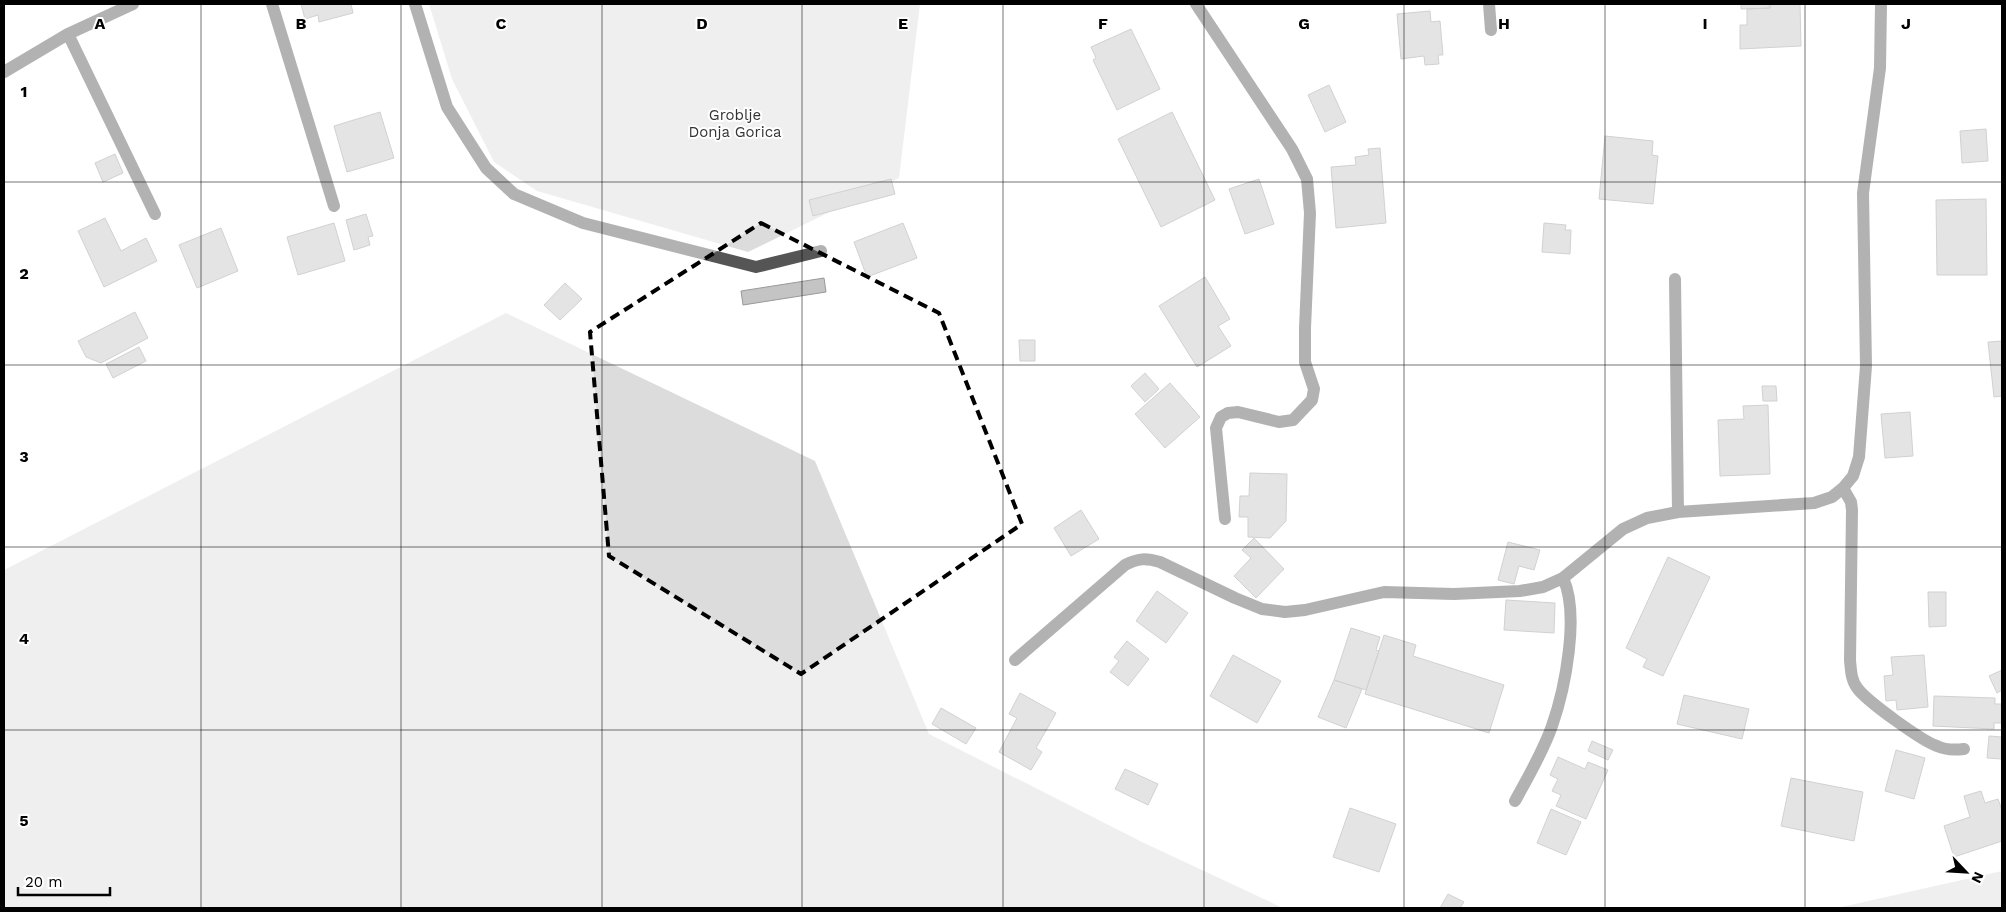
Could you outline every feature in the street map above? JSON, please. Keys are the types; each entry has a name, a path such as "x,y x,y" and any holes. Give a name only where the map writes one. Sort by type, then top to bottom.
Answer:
{"street":[{"path":"4,72 68,34 133,4"},
{"path":"272,4 334,206"},
{"path":"415,4 447,107 486,168 514,194 583,223 756,267 820,250"},
{"path":"1196,4 1292,149 1307,179 1310,213 1305,362 1314,389 1312,400 1292,420 1279,422 1238,412 1228,413 1221,417 1216,428 1225,519"},
{"path":"1489,4 1491,30"},
{"path":"1015,660 1125,565 1138,559 1147,558 1160,562 1262,609 1285,612 1305,610 1384,592 1454,594 1520,591 1544,587 1563,578 1623,529 1647,518 1678,512 1814,503 1832,497 1853,476 1859,457 1861,441 1866,366 1863,192 1880,68 1881,4"},
{"path":"68,34 155,214"},
{"path":"1675,280 1678,512"},
{"path":"1843,488 1851,502 1852,510 1850,660 1853,680 1865,697 1923,739 1937,747 1953,750 1964,749"},
{"path":"1515,801 1533,768 1552,726 1563,686 1570,639 1570,598 1563,578"}],"highlighted area":[{"path":"761,223 939,313 1022,524 801,674 609,556 590,332"}],"green space":[{"name":"Groblje Donja Gorica","path":"429,4 920,4 899,178 748,252 537,191 494,162 452,79"},
{"path":"506,313 815,461 929,734 1142,842 1283,908 4,908 4,570"},
{"path":"2002,871 2002,908 1837,908"}],"building":[{"path":"301,4 351,4 353,13 319,22 318,15 305,19"},
{"path":"1741,4 1770,4 1770,8 1741,9"},
{"path":"1770,4 1800,4 1801,46 1740,49 1740,25 1747,25 1747,9 1770,8"},
{"path":"1430,11 1431,22 1440,21 1443,55 1438,55 1439,64 1425,65 1424,56 1401,59 1397,14"},
{"path":"1131,29 1160,89 1117,110 1093,60 1096,58 1091,47"},
{"path":"1329,85 1346,122 1325,132 1308,95"},
{"path":"380,112 394,158 347,172 334,126"},
{"path":"1172,112 1215,200 1161,227 1118,139"},
{"path":"1986,129 1988,161 1962,163 1960,131"},
{"path":"1605,136 1653,141 1652,155 1658,156 1653,204 1599,199"},
{"path":"1380,148 1386,223 1336,228 1331,167 1356,165 1355,157 1369,155 1368,149"},
{"path":"115,154 123,173 103,182 95,163"},
{"path":"891,179 895,194 813,216 809,200"},
{"path":"1259,179 1274,224 1245,234 1229,189"},
{"path":"1986,199 1987,275 1937,275 1936,200"},
{"path":"366,214 373,236 368,237 370,245 354,250 346,220"},
{"path":"105,218 121,251 146,238 157,261 104,287 78,231"},
{"path":"334,223 345,261 298,275 287,237"},
{"path":"903,223 917,258 867,277 854,242"},
{"path":"1544,223 1566,225 1565,230 1571,230 1570,254 1542,252"},
{"path":"221,228 238,271 197,288 179,245"},
{"path":"1205,277 1230,319 1218,326 1231,346 1197,367 1159,306"},
{"path":"824,278 826,292 743,305 741,291"},
{"path":"565,283 582,299 560,320 544,305"},
{"path":"135,312 148,338 101,363 86,357 78,341"},
{"path":"1019,340 1035,340 1035,361 1020,361"},
{"path":"2002,341 2002,396 1994,397 1988,342"},
{"path":"139,347 146,361 113,378 106,364"},
{"path":"1145,373 1159,389 1145,402 1131,386"},
{"path":"1170,383 1200,417 1165,448 1135,414"},
{"path":"1762,386 1776,386 1777,401 1763,401"},
{"path":"1768,405 1770,474 1720,476 1718,420 1744,419 1743,406"},
{"path":"1910,412 1913,456 1885,458 1881,414"},
{"path":"1250,473 1287,474 1286,521 1270,538 1248,537 1248,517 1239,517 1240,496 1249,496"},
{"path":"1081,510 1099,539 1071,556 1054,528"},
{"path":"1254,538 1284,569 1256,598 1234,576 1251,558 1242,550"},
{"path":"1508,542 1540,550 1534,570 1519,566 1514,584 1498,580"},
{"path":"1668,557 1710,577 1663,676 1643,667 1647,659 1626,648"},
{"path":"1157,591 1188,613 1166,643 1136,621"},
{"path":"1928,592 1946,592 1946,626 1929,627"},
{"path":"1506,600 1555,603 1554,633 1504,630"},
{"path":"1351,628 1380,637 1376,650 1379,651 1366,690 1334,680"},
{"path":"1384,635 1416,645 1413,656 1504,685 1489,733 1365,694"},
{"path":"1127,641 1149,659 1128,686 1110,672 1119,661 1114,657"},
{"path":"1233,655 1281,681 1257,723 1210,696"},
{"path":"1924,655 1928,707 1897,710 1896,700 1886,701 1884,676 1893,675 1891,657"},
{"path":"2002,670 2002,690 1997,693 1989,676"},
{"path":"1334,680 1362,689 1346,728 1318,717"},
{"path":"1020,693 1056,713 1036,748 1042,752 1031,770 999,752 1017,718 1009,714"},
{"path":"1684,695 1749,709 1742,739 1677,724"},
{"path":"1934,696 1995,698 1995,704 2002,704 2002,723 1994,723 1994,729 1933,726"},
{"path":"941,708 976,728 966,744 932,724"},
{"path":"1989,736 2002,737 2002,759 1987,758"},
{"path":"1592,741 1613,750 1608,760 1588,751"},
{"path":"1896,750 1925,758 1914,799 1885,791"},
{"path":"1558,757 1585,769 1588,762 1608,770 1586,819 1556,806 1561,795 1552,791 1558,779 1550,775"},
{"path":"1125,769 1158,784 1148,805 1115,789"},
{"path":"1791,778 1863,792 1854,841 1781,826"},
{"path":"1981,791 1985,803 1998,799 2002,810 2002,841 1954,857 1944,826 1970,817 1964,796"},
{"path":"1350,808 1396,824 1379,872 1333,857"},
{"path":"1551,809 1581,822 1566,855 1537,843"},
{"path":"1448,894 1464,902 1460,908 1440,908"}]}
